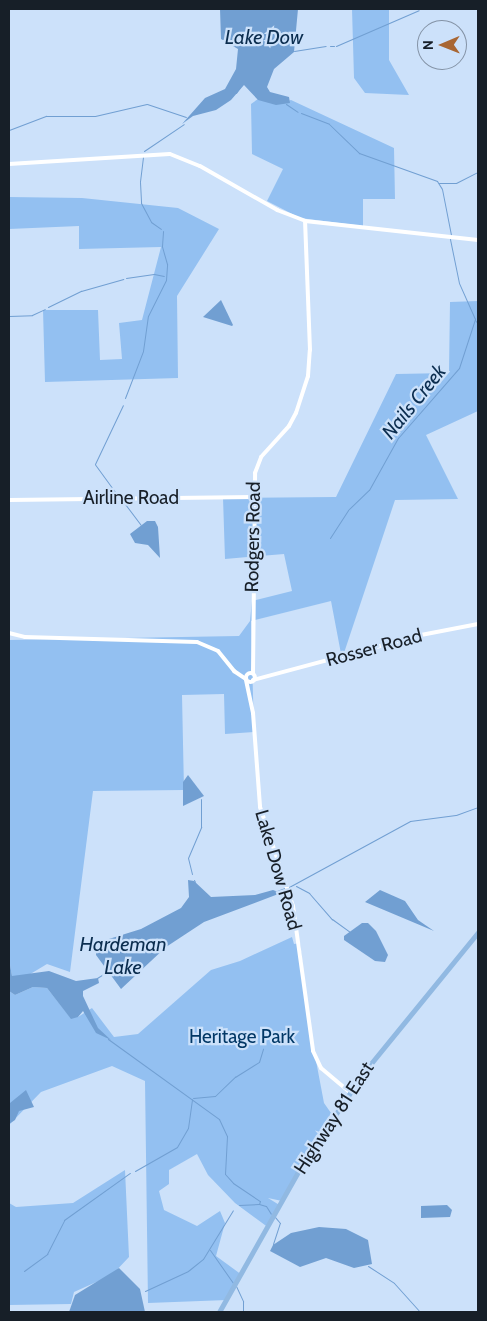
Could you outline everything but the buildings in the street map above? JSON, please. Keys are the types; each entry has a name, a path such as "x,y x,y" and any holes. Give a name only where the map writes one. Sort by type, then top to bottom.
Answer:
{"main road":[{"name":"Highway 81 East","path":"219,1312 304,1161 342,1103 478,931"}],"street":[{"path":"9,164 170,154 200,166 277,210 305,221 478,240"},
{"name":"Rodgers Road","path":"251,673 254,497 257,464 289,426 308,377 310,350 305,221"},
{"name":"Airline Road","path":"9,500 254,497"},
{"name":"Rosser Road","path":"252,681 421,635 478,624"},
{"path":"9,633 25,637 197,642 218,651 232,669 252,681"},
{"path":"232,669 251,673 246,679"},
{"name":"Rosser Road","path":"251,673 270,676"},
{"name":"Lake Dow Road","path":"249,692 252,681 251,673"},
{"name":"Lake Dow Road","path":"246,679 255,727 260,807 294,912 313,1051 321,1068 350,1092"},
{"path":"342,1103 345,1092 342,1086 357,1082"}],"green space":[{"path":"352,9 389,9 389,60 409,95 365,93 354,78"},
{"path":"258,99 279,104 291,100 394,148 395,199 363,199 363,226 300,218 267,201 283,169 252,154 251,104"},
{"path":"9,197 82,198 178,208 219,229 177,296 178,378 45,382 43,310 98,310 100,360 122,359 119,323 142,320 161,247 79,249 79,226 9,229"},
{"path":"478,301 478,411 426,435 458,499 395,500 342,659 331,601 251,621 254,732 225,734 224,694 182,695 184,790 93,791 70,972 47,964 27,976 12,976 9,959 9,640 239,636 250,621 252,601 292,591 284,554 225,559 223,498 336,497 396,374 449,373 450,302"},
{"name":"Heritage Park","path":"292,937 294,944 300,943 310,1029 324,1103 331,1113 282,1201 268,1198 281,1206 269,1228 235,1203 208,1175 197,1154 169,1170 169,1184 159,1191 164,1210 197,1226 220,1211 225,1223 216,1256 242,1275 227,1300 148,1303 145,1081 112,1066 41,1092 9,1125 9,991 15,995 33,987 47,988 70,1017 78,1017 92,1008 114,1037 138,1034 211,970 240,961"},
{"path":"125,1170 129,1257 112,1275 74,1292 71,1304 9,1305 9,1203 16,1207 73,1203"}],"water":[{"name":"Lake Dow","path":"220,9 298,9 294,52 274,69 267,87 270,92 289,97 290,103 276,105 258,100 244,85 231,100 216,110 193,116 182,124 205,98 225,89 236,69 238,49 221,39"},
{"path":"221,300 233,325 232,326 203,317"},
{"path":"147,521 155,521 158,527 160,558 148,545 135,543 130,534"},
{"path":"188,775 204,796 183,806 183,782"},
{"name":"Hardeman Lake","path":"188,880 194,881 211,897 255,895 273,890 281,893 204,922 166,947 121,989 96,955 96,943 141,929 181,908 189,897"},
{"path":"380,890 405,901 418,920 434,931 365,902"},
{"path":"362,923 368,923 376,931 388,955 385,962 375,961 344,940 344,936"},
{"path":"9,959 12,976 49,971 76,981 98,978 99,983 83,991 83,996 98,1028 111,1040 96,1033 83,1011 78,1017 71,1019 47,988 33,987 15,995 9,991"},
{"path":"26,1090 34,1107 19,1111 15,1120 9,1124 10,1103"},
{"path":"447,1205 452,1210 450,1217 421,1218 421,1206"},
{"path":"319,1227 346,1229 368,1240 372,1264 354,1268 326,1258 300,1267 270,1251 273,1245 291,1233"},
{"path":"119,1268 140,1289 145,1312 69,1312 75,1295"}],"waterway":[{"path":"336,46 419,10"},
{"path":"294,51 326,46"},
{"path":"236,93 240,87"},
{"path":"9,130 46,116 95,116 147,104 186,117"},
{"name":"Nails Creek","path":"286,104 298,112"},
{"name":"Nails Creek","path":"301,113 329,124 359,153 437,181 442,189 451,235"},
{"path":"144,151 184,124"},
{"path":"143,157 140,182 141,203 151,222 161,229"},
{"path":"439,183 456,183 478,172"},
{"path":"125,398 143,351 148,316 166,280 167,264 162,246 163,231"},
{"name":"Nails Creek","path":"330,538 348,510 369,490 398,438 459,368 475,319 459,283 450,239"},
{"path":"126,278 154,274 164,276"},
{"path":"48,307 81,291 123,279"},
{"path":"9,316 32,315 45,309"},
{"name":"Nails Creek","path":"475,320 478,324"},
{"path":"118,496 95,464 123,405"},
{"path":"122,500 141,525"},
{"path":"192,874 188,858 201,827 201,799"},
{"path":"289,887 410,821 456,815 478,807"},
{"path":"296,886 309,893 332,919 350,932"},
{"path":"277,891 285,888"},
{"path":"97,978 108,971"},
{"path":"108,1039 219,1119 227,1136 225,1174 233,1183 260,1201 259,1204 266,1206 271,1214"},
{"path":"193,1098 215,1096 235,1077 259,1062 263,1049"},
{"path":"135,1171 177,1147 188,1128 192,1099"},
{"path":"24,1271 47,1254 64,1220 130,1173"},
{"path":"239,1205 259,1204"},
{"path":"145,1291 188,1271 203,1259 233,1210"},
{"path":"273,1244 280,1223 275,1217"},
{"path":"210,1250 233,1283"},
{"path":"368,1266 394,1283 420,1312"},
{"path":"236,1286 243,1301 243,1312"}]}
